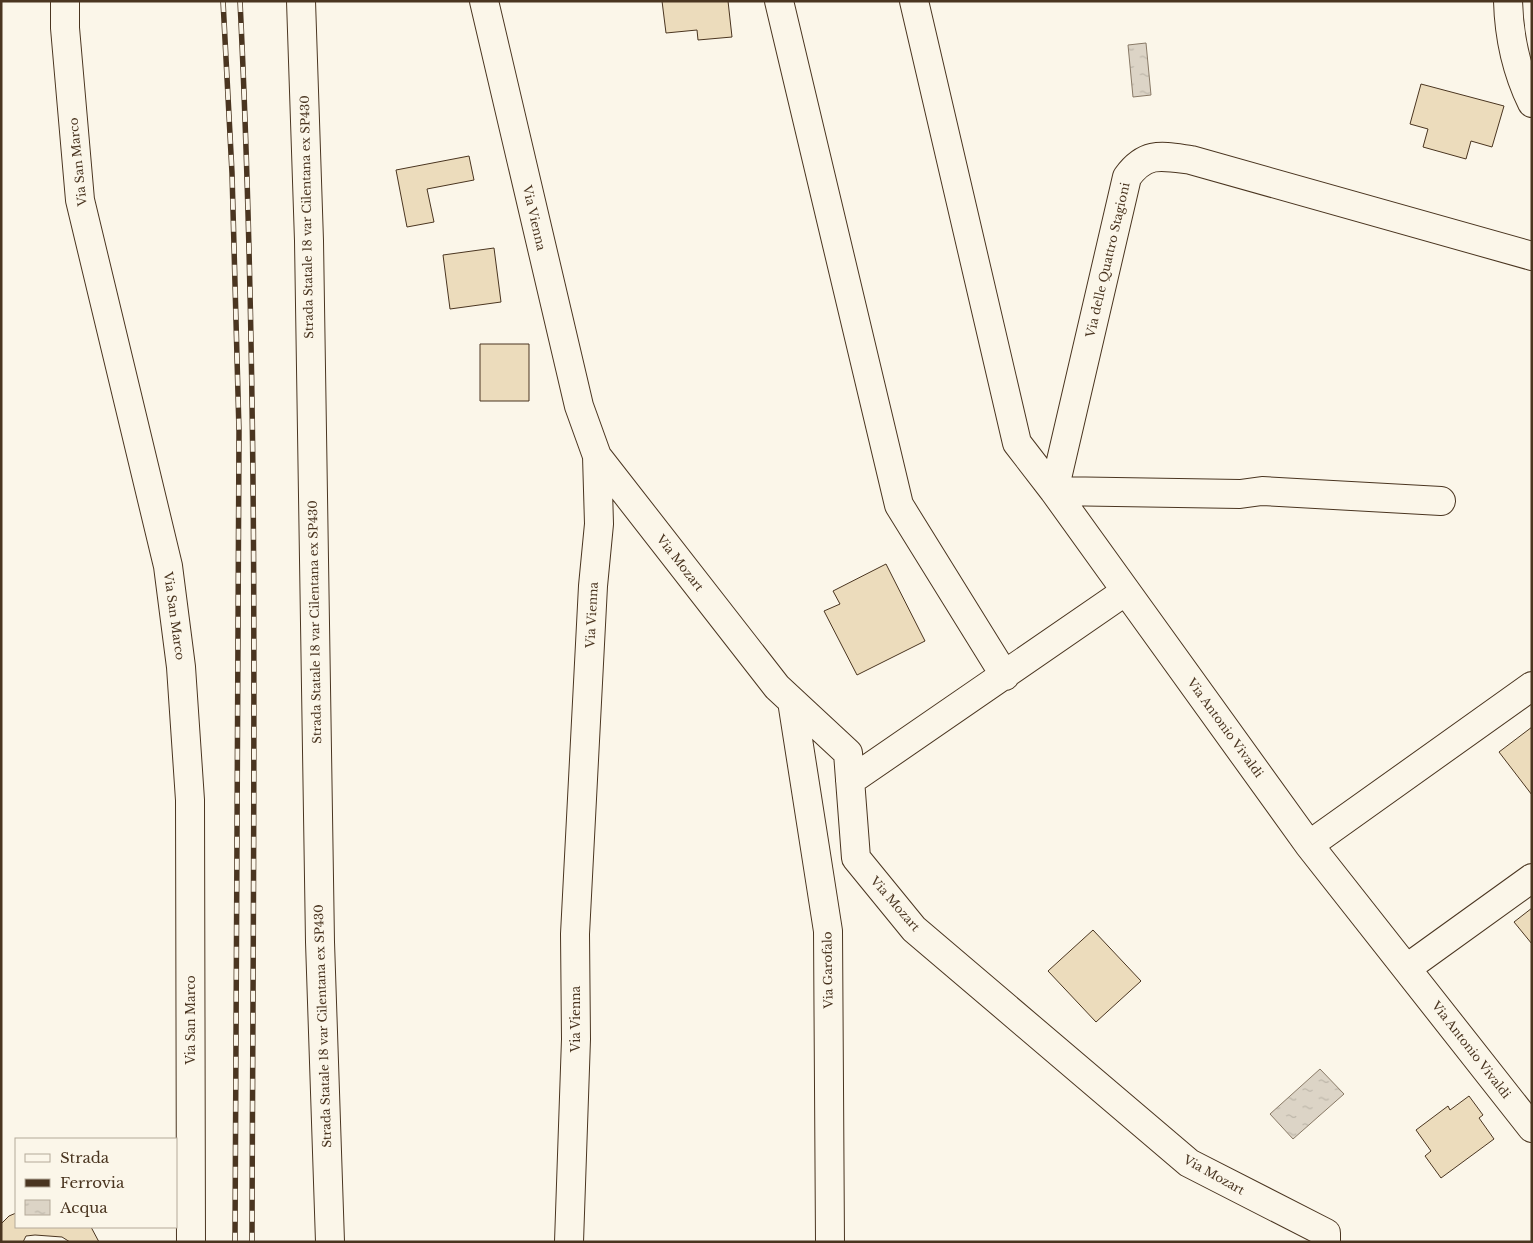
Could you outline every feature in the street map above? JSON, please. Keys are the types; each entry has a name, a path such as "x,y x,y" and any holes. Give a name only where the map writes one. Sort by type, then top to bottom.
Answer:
{"main road":[{"name":"Via San Marco","path":"64,1 80,200 168,566 181,667 190,800 191,1242"},
{"name":"Strada Statale 18 var Cilentana ex SP430","path":"301,1 309,251 320,942 330,1242"},
{"name":"Via Vienna","path":"484,1 579,406 597,456 599,524 593,596 575,934 576,1039 569,1242"},
{"path":"780,1 899,505 1005,676"},
{"path":"850,780 1005,676 1126,591 1054,490 1017,443 914,1"},
{"path":"1508,1 1508,27 1519,75 1532,103"},
{"name":"Via delle Quattro Stagioni","path":"1054,490 1127,177 1137,163 1161,156 1191,160 1532,256"},
{"name":"Via Mozart","path":"597,456 777,687 848,753 856,858 914,929 1189,1163 1326,1233 1326,1242"},
{"path":"1054,490 1240,494 1262,490 1441,501"},
{"name":"Via Antonio Vivaldi","path":"1126,591 1309,844 1532,1128"},
{"path":"1309,844 1532,686"},
{"name":"Via Garofalo","path":"792,701 828,930 830,1242"},
{"path":"1407,968 1532,878"}],"water":[{"path":"1146,43 1151,95 1133,97 1128,45"},
{"path":"1320,1069 1344,1094 1293,1139 1270,1114"}],"building":[{"path":"662,1 728,1 732,37 698,40 697,30 666,33"},
{"path":"1421,84 1504,106 1492,147 1471,141 1466,159 1423,147 1428,129 1410,124"},
{"path":"469,156 474,180 427,189 434,222 407,227 396,170"},
{"path":"494,248 501,302 450,309 443,255"},
{"path":"480,344 529,344 529,401 480,401"},
{"path":"886,564 925,641 857,675 824,611 840,604 833,591"},
{"path":"1532,727 1532,795 1499,752"},
{"path":"1532,908 1532,944 1514,922"},
{"path":"1093,930 1141,981 1096,1022 1048,971"},
{"path":"1469,1096 1483,1115 1479,1118 1494,1139 1441,1178 1425,1156 1431,1151 1416,1130 1448,1106 1450,1110"},
{"path":"15,1213 15,1228 92,1228 99,1242 70,1242 62,1237 35,1235 26,1236 23,1242 1,1242 1,1224 9,1216"}],"railway":[{"path":"223,1 232,173 239,431 235,1242"},
{"path":"240,1 246,156 253,466 252,1242"}]}
